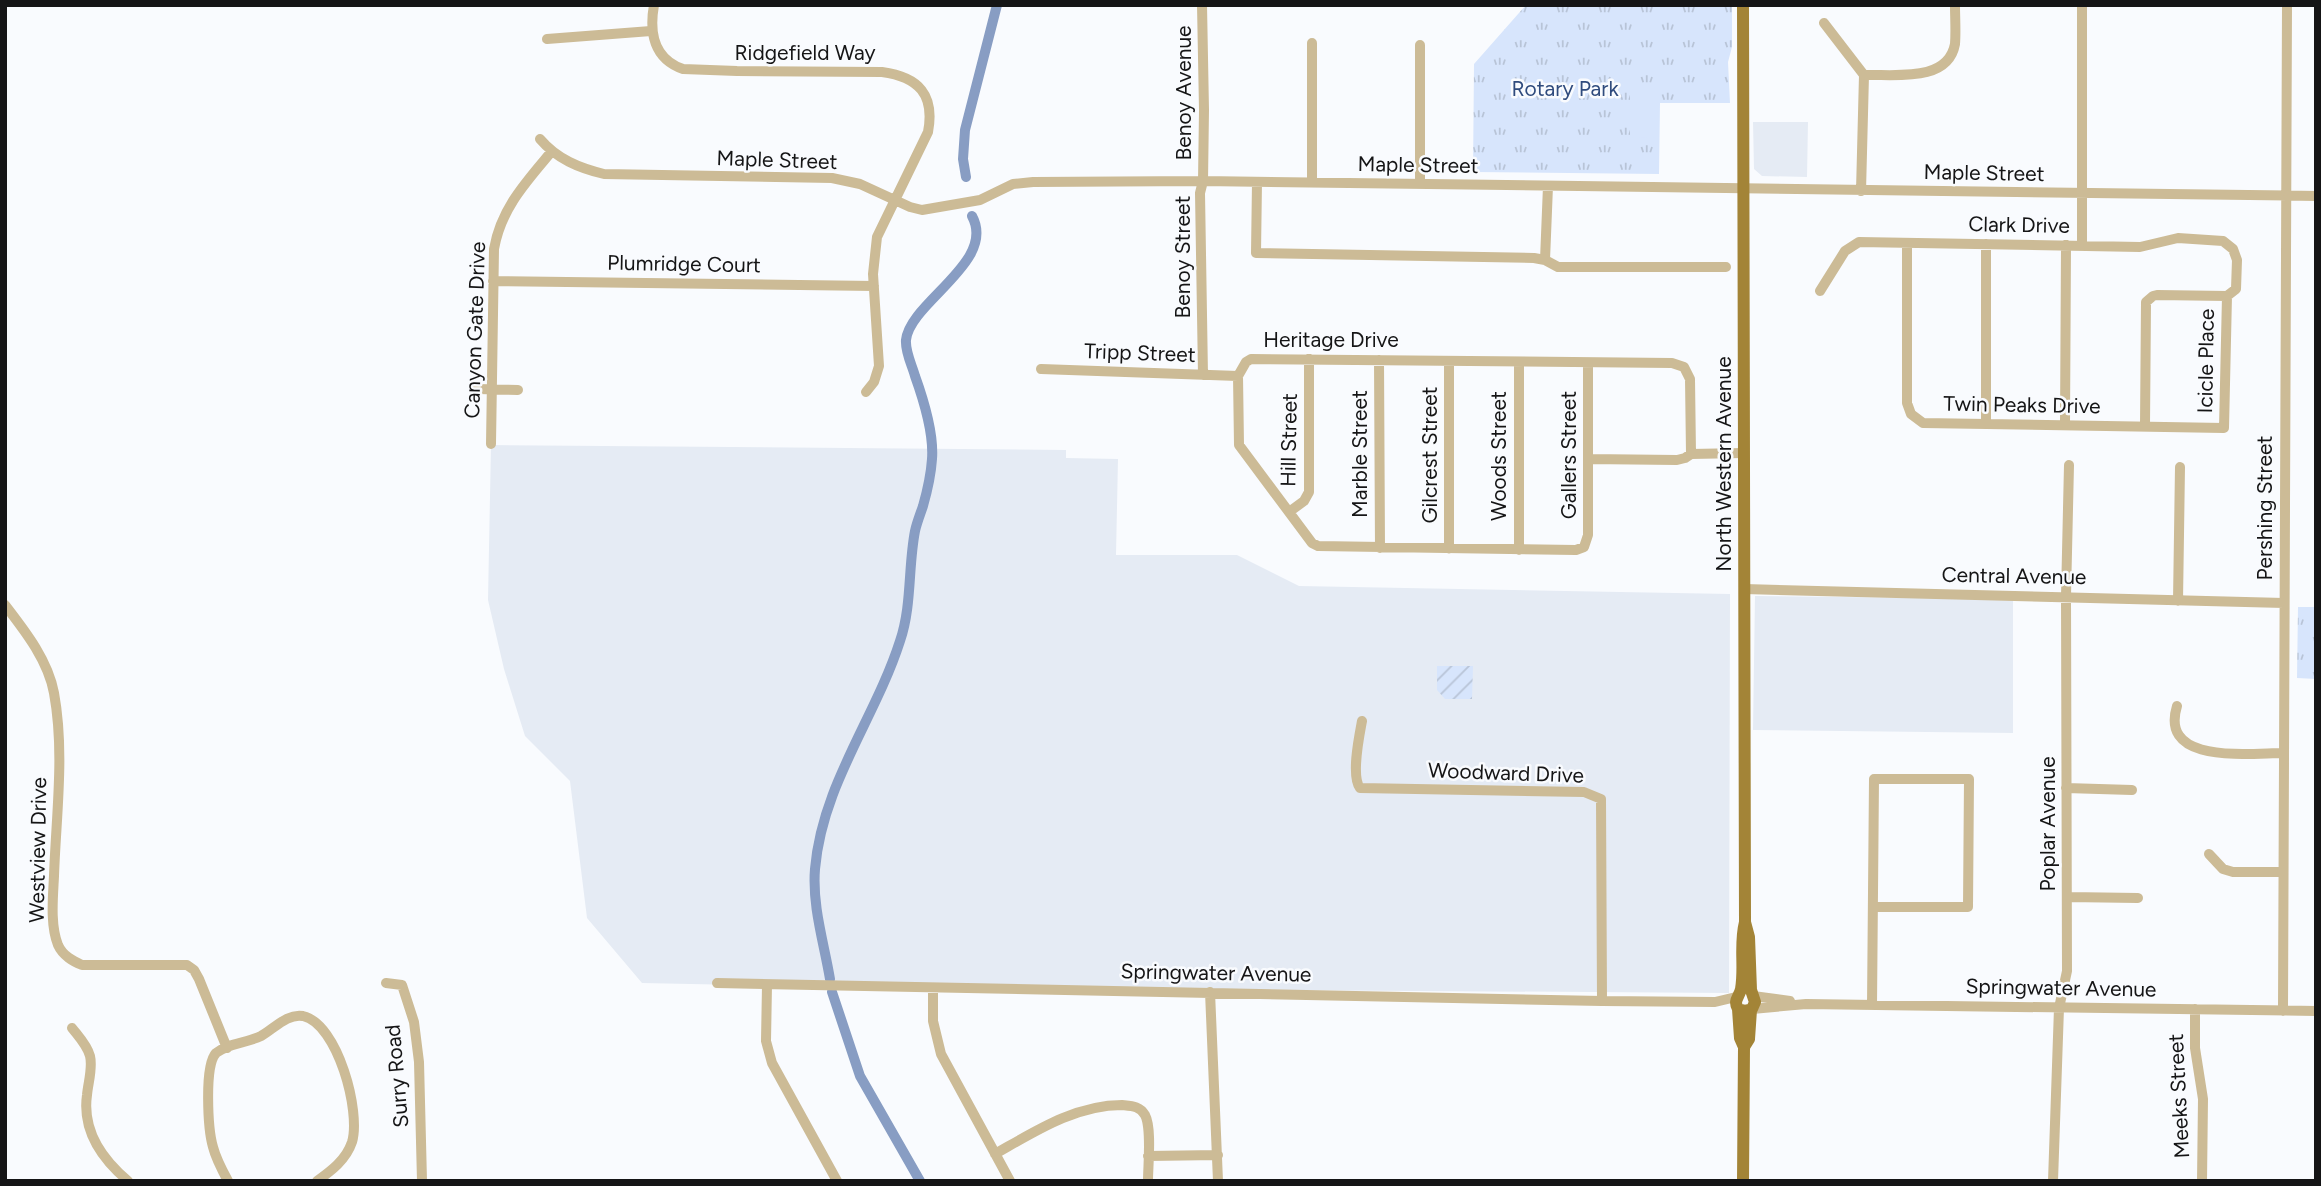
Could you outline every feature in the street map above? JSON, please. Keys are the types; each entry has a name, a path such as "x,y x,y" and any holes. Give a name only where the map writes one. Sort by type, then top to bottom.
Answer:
{"main road":[{"name":"North Western Avenue","path":"1742,5 1745,922 1741,937 1749,1039 1744,1047 1743,1181"}],"street":[{"path":"547,39 652,32 654,5"},
{"name":"Benoy Avenue","path":"1202,5 1203,181"},
{"path":"1864,75 1922,73 1939,69 1950,59 1955,44 1955,5"},
{"path":"2082,5 2082,245"},
{"name":"Pershing Street","path":"2283,1011 2287,5"},
{"path":"1824,23 1864,75 1861,191"},
{"name":"Ridgefield Way","path":"652,32 655,45 663,57 675,66 689,71 882,72 899,74 916,83 926,95 931,117 928,132 877,237 874,249 879,366 874,382 866,392"},
{"path":"1312,43 1312,183"},
{"path":"1420,45 1420,184"},
{"name":"Maple Street","path":"540,139 568,162 585,170 604,174 832,178 860,184 895,201 922,210 979,201 1013,184 1033,182 1203,181 2316,196"},
{"name":"Canyon Gate Drive","path":"491,444 494,248 500,223 519,191 552,151"},
{"name":"Benoy Street","path":"1203,181 1200,193 1203,375"},
{"path":"1257,182 1256,253 1534,258 1558,267 1726,267"},
{"path":"1545,260 1548,186"},
{"name":"Clark Drive","path":"1820,291 1849,247 1859,242 2140,247 2171,238 2211,238 2227,243 2235,253"},
{"name":"Twin Peaks Drive","path":"1907,243 1909,410 1917,420 1923,423 2224,428"},
{"path":"1986,244 1986,423"},
{"path":"2066,245 2066,424"},
{"name":"Icicle Place","path":"2224,428 2227,296 2235,291 2236,286 2235,253"},
{"name":"Plumridge Court","path":"494,281 874,286"},
{"path":"2145,425 2146,302 2157,295 2227,296"},
{"name":"Heritage Drive","path":"1238,376 1245,362 1251,359 1672,363 1684,368 1690,379 1691,454"},
{"name":"Hill Street","path":"1289,512 1309,495 1309,359"},
{"name":"Marble Street","path":"1379,360 1380,548"},
{"name":"Gilcrest Street","path":"1449,361 1449,549"},
{"name":"Woods Street","path":"1519,362 1519,550"},
{"name":"Gallers Street","path":"1519,550 1572,551 1584,547 1588,535 1588,363"},
{"name":"Tripp Street","path":"1041,369 1238,376"},
{"path":"1238,376 1239,445 1318,547 1519,550"},
{"path":"477,389 518,390"},
{"path":"1588,459 1677,460 1691,454 1743,453"},
{"name":"Poplar Avenue","path":"2053,1181 2059,1007 2067,971 2066,596 2069,465"},
{"path":"2178,601 2179,467"},
{"name":"Central Avenue","path":"1744,589 2284,603"},
{"name":"Westview Drive","path":"5,605 28,635 48,672 56,703 58,795 53,905 58,946 73,961 82,965 187,965 199,979 227,1048"},
{"path":"2177,706 2175,723 2178,735 2200,751 2283,753"},
{"name":"Woodward Drive","path":"1362,721 1356,781 1360,788 1584,792 1601,799 1602,1000"},
{"path":"1872,1005 1874,779 1969,779 1968,907 1873,907"},
{"path":"2067,788 2132,790"},
{"path":"2210,854 2223,869 2233,872 2282,872"},
{"path":"2068,897 2138,898"},
{"name":"Springwater Avenue","path":"717,983 2316,1011"},
{"name":"Surry Road","path":"386,984 402,985 414,1022 419,1062 422,1181"},
{"path":"767,985 766,1041 772,1063 837,1181"},
{"path":"933,988 933,1021 940,1054 1010,1181"},
{"path":"1210,992 1218,1181"},
{"name":"Meeks Street","path":"2195,1009 2197,1072 2203,1099 2202,1181"},
{"path":"229,1181 213,1150 209,1122 211,1063 216,1054 260,1036 290,1017 297,1016 304,1016 318,1024 332,1041 348,1089 354,1130 351,1144 342,1160 317,1181"},
{"path":"72,1028 87,1047 91,1060 86,1102 92,1137 111,1167 128,1181"},
{"path":"995,1154 1078,1112 1115,1105 1134,1106 1143,1112 1148,1121 1148,1181"},
{"path":"1148,1156 1218,1155"}],"shaded area":[{"path":"1753,122 1808,122 1807,177 1762,176 1754,169"},
{"path":"491,445 1066,450 1066,458 1118,459 1116,555 1237,555 1299,586 1730,594 1729,993 840,987 642,983 587,918 570,781 525,736 504,669 488,600"},
{"path":"1755,596 2013,599 2013,733 1753,730"}],"green space":[{"name":"Rotary Park","path":"1526,5 1732,5 1732,47 1728,62 1730,103 1660,103 1659,174 1473,172 1474,64"},
{"path":"1630,94 1656,94 1656,137 1630,138"},
{"path":"2298,607 2316,607 2316,679 2297,678"},
{"path":"1437,666 1473,666 1472,699 1445,699 1437,690"}],"waterway":[{"path":"966,177 963,159 965,130 997,5"},
{"path":"830,979 815,897 815,869 820,838 838,781 877,698 904,628 915,531 926,495 931,465 930,428 906,340 911,326 922,311 950,281 973,249 977,233 972,216"},
{"path":"832,992 860,1076 920,1181"}]}
